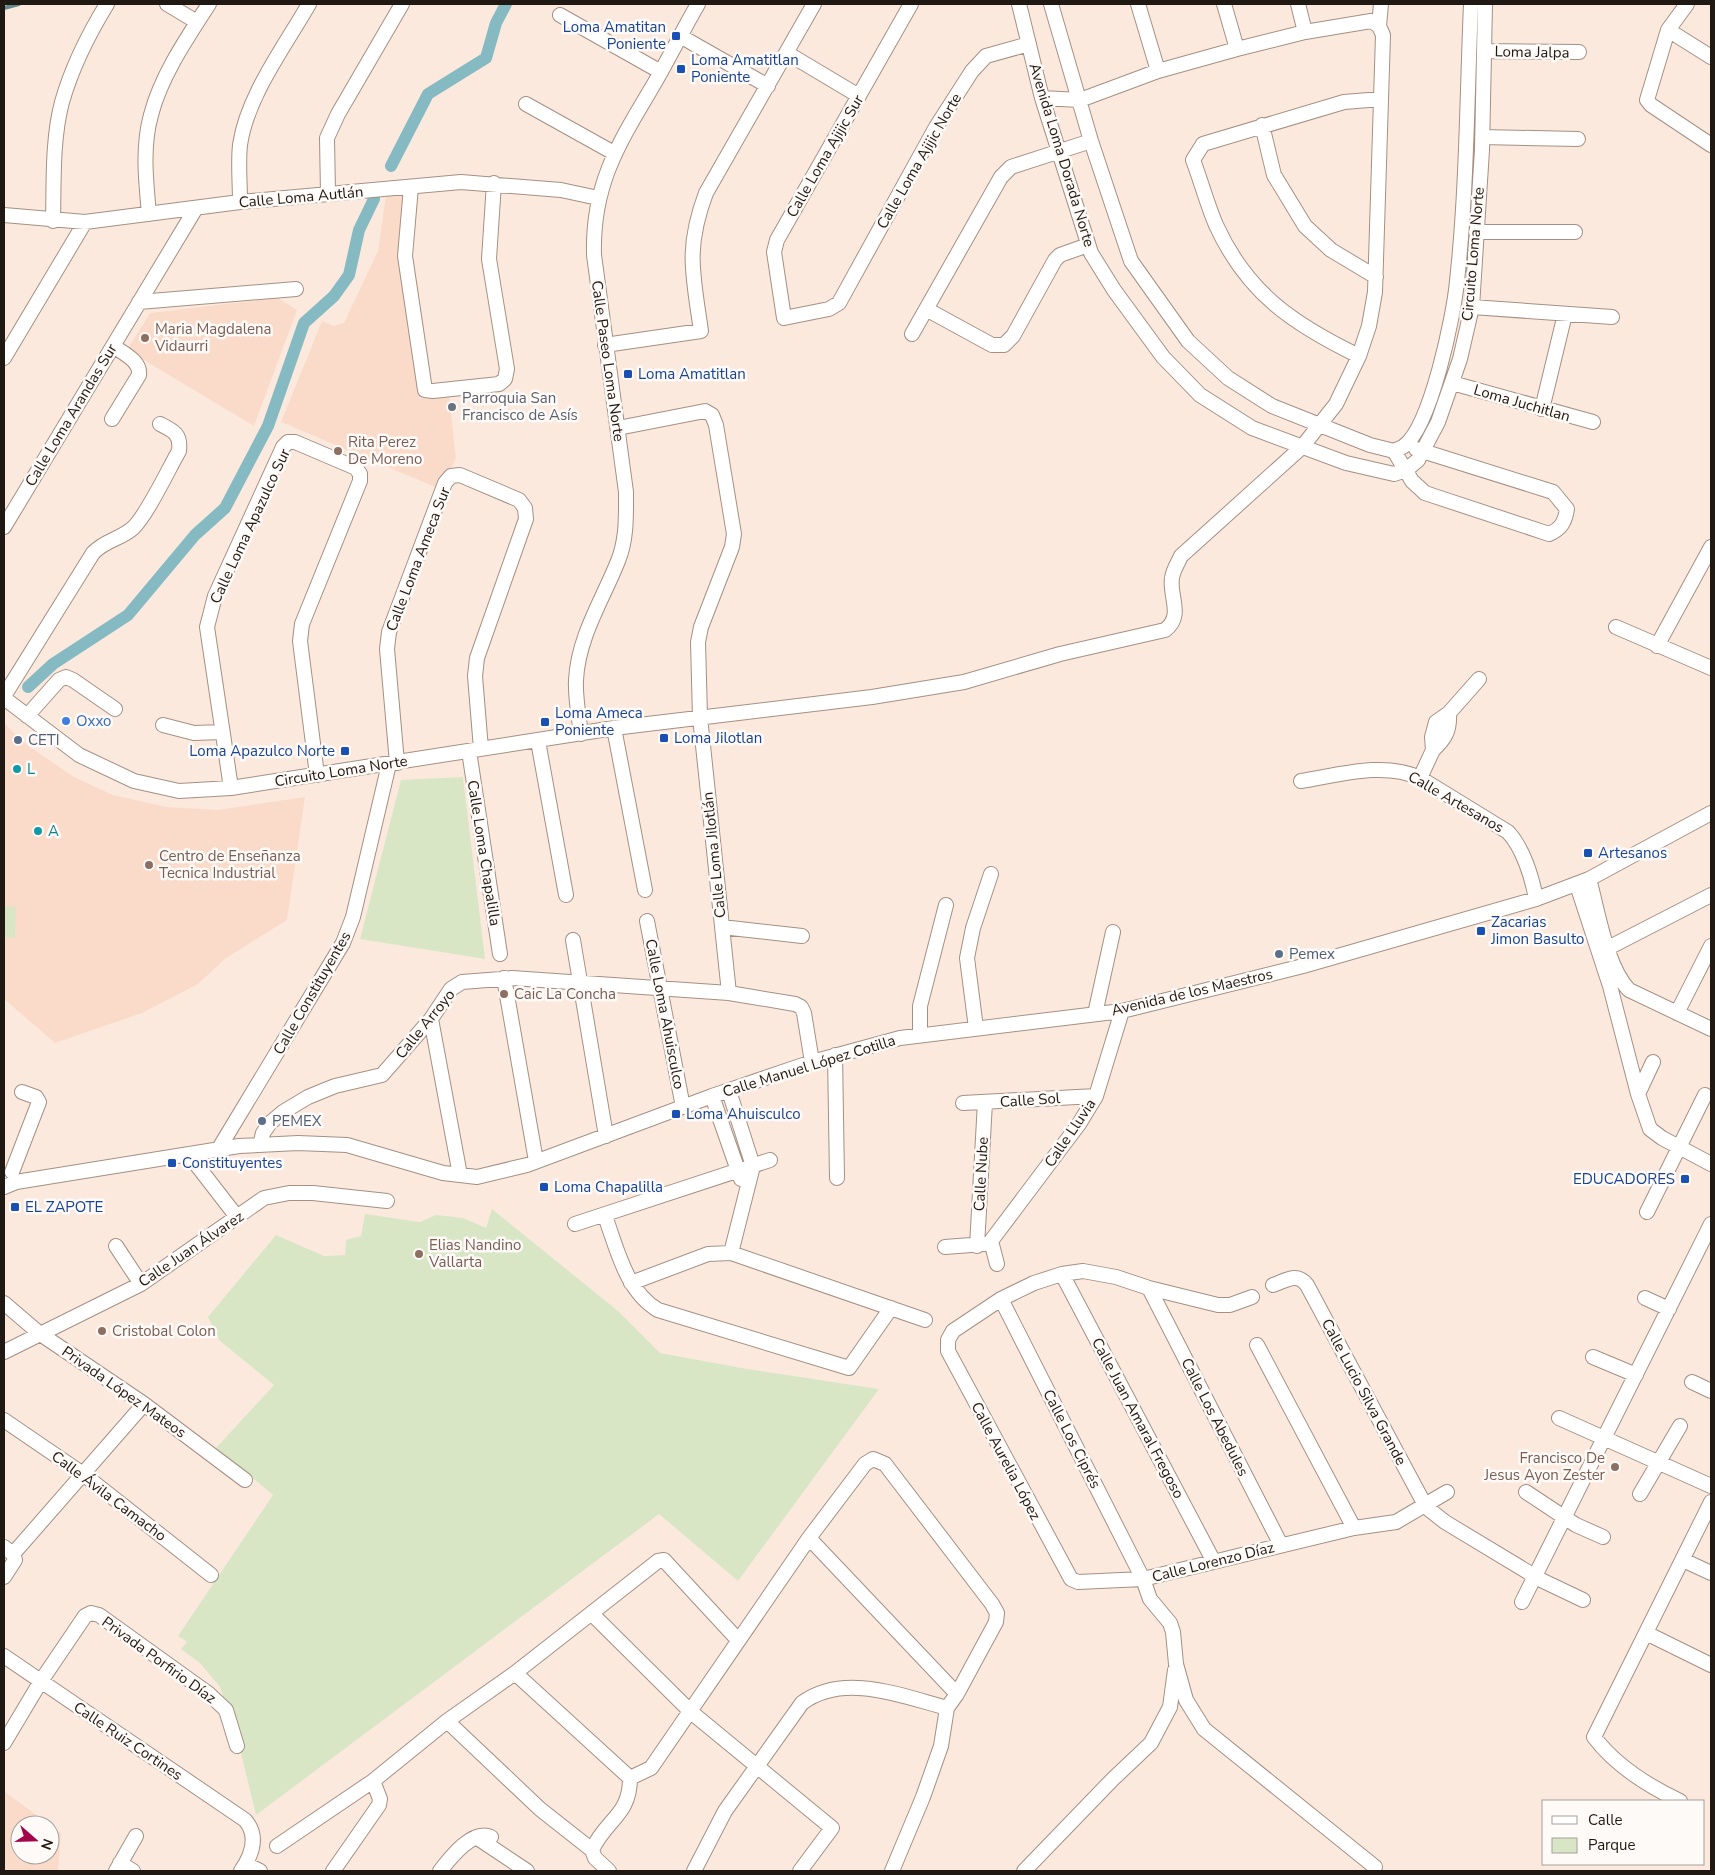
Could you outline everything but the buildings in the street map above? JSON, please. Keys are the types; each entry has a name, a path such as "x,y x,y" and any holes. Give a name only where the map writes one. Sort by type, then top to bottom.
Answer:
{"street":[{"path":"52,221 55,144 62,103 75,62 107,4"},
{"path":"167,4 198,22"},
{"path":"149,214 145,150 151,115 164,81 209,4"},
{"path":"240,202 240,146 245,121 255,97 309,4"},
{"path":"328,194 327,138 338,114 402,4"},
{"name":"Calle Paseo Loma Norte","path":"581,734 576,680 582,647 596,609 619,559 626,528 626,492 594,255 593,230 598,198 614,153 698,4"},
{"path":"605,345 701,331 691,259 696,220 706,194 814,4"},
{"name":"Calle Loma Ajijic Sur","path":"784,318 774,252 777,240 911,4"},
{"name":"Avenida Loma Dorada Norte","path":"1019,4 1042,98 1088,245 1114,290 1158,350 1200,395 1252,428 1302,447"},
{"path":"1051,4 1091,141 1131,261 1188,341 1235,383 1272,406 1370,445 1400,447 1424,452 1553,492 1567,508 1565,520 1558,530 1549,534 1425,493 1412,481 1406,470 1400,447"},
{"path":"1138,4 1158,70"},
{"path":"1224,4 1237,48"},
{"path":"1298,4 1305,32"},
{"name":"Circuito Loma Norte","path":"4,697 79,755 134,781 179,791 231,788 614,728 872,697 964,682 1060,654 1165,630 1174,619 1176,610 1171,587 1172,576 1181,556 1302,447 1336,404 1358,356 1369,326 1376,277 1382,99 1383,35 1379,26 1381,4"},
{"name":"Circuito Loma Norte","path":"1400,447 1425,410 1439,371 1450,328 1457,281 1471,4"},
{"name":"Circuito Loma Norte","path":"1406,470 1424,452 1438,422 1452,384 1472,307 1482,144 1486,4"},
{"path":"1688,4 1668,30 1647,100 1651,105 1711,145"},
{"path":"560,15 660,72"},
{"path":"1042,98 1080,100 1158,70 1237,48 1305,32 1370,21 1379,26"},
{"path":"1668,30 1711,58"},
{"path":"680,36 768,86"},
{"name":"Calle Loma Ajijic Norte","path":"784,318 834,308 839,303 936,127 972,71 986,56 1029,44"},
{"name":"Loma Jalpa","path":"1484,51 1579,52"},
{"path":"786,52 859,96"},
{"path":"1358,356 1287,316 1248,279 1216,225 1193,160 1203,144 1344,102 1382,99"},
{"path":"526,104 614,153"},
{"path":"1262,126 1274,174 1305,226 1331,250 1376,277"},
{"path":"1465,151 1482,144 1578,139"},
{"path":"912,334 1001,177 1011,167 1091,141"},
{"name":"Calle Loma Autlán","path":"4,215 52,221 85,222 240,202 411,187 460,177 494,183 561,190 598,198"},
{"path":"411,187 405,256 425,390 499,384 505,379 507,369 489,259 494,183"},
{"name":"Calle Loma Arandas Sur","path":"4,527 196,208"},
{"path":"4,358 85,222"},
{"path":"1476,232 1575,232"},
{"path":"926,309 992,345 1004,345 1013,336 1055,260 1060,255 1088,245"},
{"path":"139,302 296,289"},
{"path":"1472,307 1612,317"},
{"path":"1542,409 1565,314"},
{"path":"112,419 139,375 140,369 136,362 113,346"},
{"name":"Loma Juchitlan","path":"1452,384 1593,422"},
{"name":"Calle Loma Jilotlán","path":"618,428 705,411 712,416 716,425 734,534 732,547 701,627 698,642 700,717 729,993"},
{"path":"4,697 93,552 99,546 125,534 137,524 179,451 180,440 175,432 160,424"},
{"name":"Calle Loma Apazulco Sur","path":"231,788 207,627 215,596 283,446 288,442 295,442 356,468 360,474 360,481 302,624 300,641 317,775"},
{"path":"1302,447 1346,463 1385,473 1394,474 1406,470"},
{"name":"Calle Loma Chapalilla","path":"451,476 460,475 520,500 525,508 526,519 476,658 475,750 500,954"},
{"name":"Calle Loma Ameca Sur","path":"393,764 387,649 389,632 445,483 451,476"},
{"path":"1657,646 1711,547"},
{"path":"1616,627 1711,668"},
{"path":"27,716 59,680 66,678 73,680 115,709"},
{"path":"1420,778 1432,750 1432,738 1436,722 1449,714 1479,679"},
{"path":"163,725 194,734 222,732"},
{"path":"614,728 644,890"},
{"path":"538,741 566,895"},
{"name":"Calle Constituyentes","path":"218,1150 344,943 353,917 393,764"},
{"name":"Calle Artesanos","path":"1301,781 1365,771 1408,772 1420,778 1508,832 1513,837 1533,886 1536,899"},
{"name":"Avenida de los Maestros","path":"976,1028 1122,1011 1303,966 1536,899 1583,882 1711,812"},
{"path":"976,1028 967,958 973,928 991,874"},
{"path":"1583,882 1608,948 1638,1094 1650,1129 1656,1135 1711,1164"},
{"path":"1583,882 1616,983 1711,1029"},
{"path":"1608,948 1711,895"},
{"path":"920,1035 920,1006 946,905"},
{"name":"Calle Loma Ahuisculco","path":"647,922 683,1107"},
{"path":"722,927 802,936"},
{"path":"1095,1014 1113,932"},
{"path":"572,940 581,983 606,1136"},
{"path":"1677,1013 1711,946"},
{"path":"504,978 536,1161"},
{"name":"Calle Arroyo","path":"260,1145 263,1133 270,1123 283,1112 308,1097 335,1086 382,1075 431,1019 452,989 462,982 504,978 660,990 729,993 801,1007 804,1013 812,1062"},
{"name":"Calle Lluvia","path":"991,1242 1074,1132 1096,1096 1122,1011"},
{"path":"431,1019 460,1175"},
{"name":"Calle Manuel López Cotilla","path":"9,1178 218,1150 298,1142 347,1146 443,1173 477,1177 536,1161 712,1096 835,1055 900,1038 976,1028"},
{"path":"835,1055 837,1178"},
{"path":"1638,1094 1654,1062"},
{"path":"729,1091 753,1166 731,1253"},
{"path":"9,1178 39,1102 36,1097 22,1092"},
{"path":"1647,1212 1705,1095"},
{"path":"712,1096 745,1194"},
{"name":"Calle Sol","path":"963,1103 1096,1096"},
{"name":"Calle Nube","path":"977,1246 985,1102"},
{"path":"189,1155 237,1217"},
{"path":"576,1224 770,1160"},
{"name":"Calle Juan Álvarez","path":"4,1352 141,1284 264,1198 289,1193 313,1193 387,1201"},
{"path":"605,1216 631,1283 651,1306 658,1310 846,1368 850,1367 892,1308"},
{"path":"1522,1602 1563,1516 1711,1224"},
{"path":"945,1247 977,1246 991,1242 997,1264"},
{"path":"116,1246 141,1284"},
{"path":"631,1283 708,1254 731,1253 925,1320"},
{"path":"1001,1299 1034,1283 1062,1274 1083,1271 1116,1277 1148,1288 1218,1305 1230,1305 1252,1297"},
{"name":"Calle Juan Amaral Fregoso","path":"1062,1274 1214,1562"},
{"name":"Calle Lucio Silva Grande","path":"1273,1285 1297,1276 1302,1278 1426,1507"},
{"name":"Calle Los Abedules","path":"1148,1288 1280,1545"},
{"path":"1645,1298 1669,1309"},
{"name":"Calle Aurelia López","path":"1001,1299 953,1331 948,1340 948,1351 1071,1580"},
{"name":"Calle Los Ciprés","path":"1001,1299 1143,1579 1150,1599 1170,1623 1174,1632 1176,1664"},
{"name":"Privada López Mateos","path":"4,1303 40,1333 144,1404 245,1480"},
{"path":"1256,1345 1354,1528"},
{"path":"1593,1357 1636,1375"},
{"path":"1692,1382 1711,1391"},
{"path":"4,1577 11,1553 144,1404"},
{"path":"1559,1418 1711,1486"},
{"name":"Calle Ávila Camacho","path":"4,1420 83,1474 211,1575"},
{"path":"1640,1494 1680,1426"},
{"path":"630,1778 651,1768 810,1538 865,1464 873,1459 885,1464 997,1613 996,1622 957,1694 947,1708 940,1746 923,1797 892,1871"},
{"name":"Calle Lorenzo Díaz","path":"1071,1580 1078,1582 1143,1579 1354,1528 1396,1522 1426,1507 1447,1492"},
{"path":"1526,1492 1576,1525 1602,1537"},
{"path":"1678,1800 1654,1790 1607,1754 1594,1737 1711,1502"},
{"path":"1426,1507 1445,1522 1548,1584 1583,1600"},
{"path":"810,1538 957,1694"},
{"path":"277,1846 372,1781 447,1721 515,1673 658,1561 664,1560 738,1640"},
{"path":"1683,1560 1711,1573"},
{"name":"Privada Porfirio Díaz","path":"4,1743 40,1681 85,1616 91,1613 99,1615 209,1694 226,1710 237,1746"},
{"path":"592,1614 691,1712 832,1828 800,1871"},
{"path":"1646,1633 1711,1665"},
{"name":"Calle Ruiz Cortines","path":"4,1656 245,1820 254,1832 253,1845 243,1867"},
{"path":"1176,1664 1186,1700 1204,1729 1374,1867"},
{"path":"1024,1871 1113,1779 1151,1743 1170,1707 1176,1664"},
{"path":"515,1673 630,1778 630,1794 625,1806 597,1839 592,1850"},
{"path":"694,1871 725,1811 756,1765 802,1703 812,1696 839,1688 868,1688 947,1708"},
{"path":"447,1721 540,1809 592,1850 594,1858 610,1871"},
{"path":"333,1871 379,1805 380,1799 372,1781"},
{"path":"440,1871 456,1851 476,1837 482,1835 491,1837"},
{"path":"133,1871 118,1867 136,1836"},
{"path":"476,1837 527,1871"},
{"path":"243,1867 260,1871"}],"shaded area":[{"path":"406,193 399,257 420,399 449,395 456,458 440,489 281,422 322,321 334,326 344,323 378,251 386,195"},
{"path":"278,298 297,310 254,426 127,350 150,313"},
{"name":"Centro de Enseñanza Tecnica Industrial","path":"4,723 27,745 74,777 113,795 167,807 218,810 305,797 287,920 226,958 198,984 142,1013 55,1043 4,999"},
{"path":"4,1791 37,1815 10,1815 10,1865 58,1865 58,1871 4,1871"}],"green space":[{"path":"463,777 485,959 360,939 401,780"},
{"path":"4,906 16,907 15,938 4,937"},
{"path":"492,1209 618,1311 660,1353 747,1369 879,1389 738,1581 659,1514 256,1815 240,1749 220,1687 200,1663 181,1649 187,1642 178,1636 273,1495 216,1448 274,1385 220,1341 208,1317 276,1235 324,1256 345,1255 346,1240 361,1236 365,1214 420,1222 436,1215 463,1218 486,1228"}],"waterway":[{"path":"4,8 19,4"},
{"path":"391,166 428,94 486,58 496,23 506,4"},
{"path":"28,687 53,664 128,615 195,535 225,508 268,426 304,323 334,296 349,275 359,230 374,199"}],"place":[{"name":"Loma Amatitan Poniente","path":"676,36"},
{"name":"Loma Amatitlan Poniente","path":"681,69"},
{"name":"Maria Magdalena Vidaurri","path":"145,338"},
{"name":"Loma Amatitlan","path":"628,374"},
{"name":"Parroquia San Francisco de Asís","path":"452,407"},
{"name":"Rita Perez De Moreno","path":"338,451"},
{"name":"Oxxo","path":"66,721"},
{"name":"Loma Ameca Poniente","path":"545,722"},
{"name":"Loma Jilotlan","path":"664,738"},
{"name":"CETI","path":"18,740"},
{"name":"Loma Apazulco Norte","path":"345,751"},
{"name":"L","path":"17,769"},
{"name":"A","path":"38,831"},
{"name":"Artesanos","path":"1588,853"},
{"name":"Centro de Enseñanza Tecnica Industrial","path":"149,865"},
{"name":"Zacarias Jimon Basulto","path":"1481,931"},
{"name":"Pemex","path":"1279,954"},
{"name":"Caic La Concha","path":"504,994"},
{"name":"Loma Ahuisculco","path":"676,1114"},
{"name":"PEMEX","path":"262,1121"},
{"name":"Constituyentes","path":"172,1163"},
{"name":"EDUCADORES","path":"1685,1179"},
{"name":"Loma Chapalilla","path":"544,1187"},
{"name":"EL ZAPOTE","path":"15,1207"},
{"name":"Elias Nandino Vallarta","path":"419,1254"},
{"name":"Cristobal Colon","path":"102,1331"},
{"name":"Francisco De Jesus Ayon Zester","path":"1615,1467"}]}
